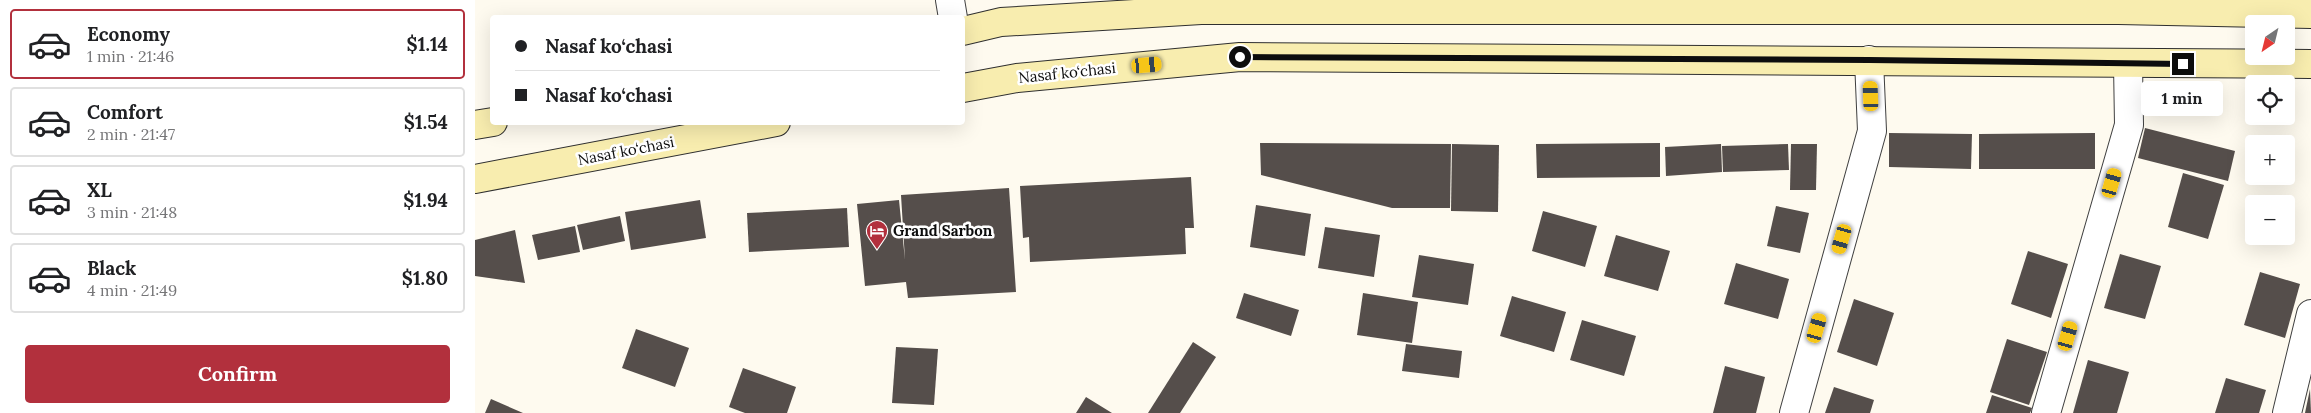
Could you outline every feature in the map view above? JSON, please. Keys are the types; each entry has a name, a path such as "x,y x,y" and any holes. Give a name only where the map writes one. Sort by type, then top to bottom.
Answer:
{"main road":[{"path":"965,31 1001,22 1201,10 2117,5 2311,14"},
{"name":"Nasaf ko‘chasi","path":"965,88 1017,78 1240,57 2311,64"},
{"path":"475,125 490,122"},
{"name":"Nasaf ko‘chasi","path":"475,179 760,125"}],"street":[{"path":"951,0 953,15"},
{"path":"1793,413 1872,131 1869,60"},
{"path":"2046,413 2129,125 2128,64"},
{"path":"2287,413 2311,314"}],"building":[{"path":"2145,128 2235,151 2228,181 2138,158"},
{"path":"1889,133 1972,134 1971,169 1889,167"},
{"path":"2095,133 2095,169 1979,169 1979,134"},
{"path":"1260,143 1451,144 1450,208 1392,208 1261,175"},
{"path":"1660,143 1660,177 1537,178 1536,144"},
{"path":"1452,144 1499,145 1498,212 1451,211"},
{"path":"1721,144 1722,172 1666,176 1665,147"},
{"path":"1788,144 1789,170 1723,172 1722,146"},
{"path":"1791,144 1817,144 1816,190 1790,190"},
{"path":"2183,173 2224,185 2208,239 2168,227"},
{"path":"1191,177 1194,228 1185,228 1186,254 1030,262 1029,237 1023,238 1020,186"},
{"path":"1009,188 1016,292 908,298 906,282 865,286 857,204 899,200 905,260 901,195"},
{"path":"700,200 706,238 631,250 625,212"},
{"path":"1256,205 1311,214 1305,256 1250,247"},
{"path":"1776,206 1809,213 1800,253 1767,246"},
{"path":"847,208 849,247 749,252 747,213"},
{"path":"1543,211 1597,226 1585,267 1532,251"},
{"path":"620,216 625,241 583,250 577,225"},
{"path":"575,226 580,252 538,260 532,235"},
{"path":"1325,227 1380,235 1374,277 1318,268"},
{"path":"515,230 525,283 475,276 475,240"},
{"path":"1616,235 1670,251 1658,291 1604,276"},
{"path":"2028,251 2068,264 2051,318 2011,304"},
{"path":"2120,254 2161,266 2145,319 2104,308"},
{"path":"1419,255 1474,264 1468,305 1412,297"},
{"path":"1736,263 1789,279 1778,319 1724,304"},
{"path":"2260,272 2300,284 2285,338 2244,325"},
{"path":"1244,293 1299,310 1291,336 1236,318"},
{"path":"1363,293 1418,302 1412,343 1357,335"},
{"path":"1512,296 1566,312 1554,352 1500,336"},
{"path":"1854,299 1894,313 1877,366 1837,352"},
{"path":"1582,320 1636,336 1624,376 1570,360"},
{"path":"636,329 689,348 675,387 622,368"},
{"path":"2007,339 2047,352 2029,405 1990,392"},
{"path":"1193,342 1216,357 1180,413 1148,413"},
{"path":"1406,344 1462,351 1459,378 1402,371"},
{"path":"896,347 938,349 934,405 892,403"},
{"path":"2088,360 2129,372 2117,413 2073,413"},
{"path":"1725,366 1765,377 1756,413 1713,413"},
{"path":"743,368 796,387 787,413 745,413 729,407"},
{"path":"2226,378 2266,390 2259,413 2215,413"},
{"path":"1834,387 1874,400 1870,413 1825,413"},
{"path":"2310,389 2311,413 2305,413"},
{"path":"1992,395 2032,408 2030,413 1986,413"},
{"path":"1086,397 1112,413 1076,413"},
{"path":"491,399 523,413 485,413"}],"place":[{"name":"Grand Sarbon","path":"877,250"}],"route":[{"path":"1240,57 1869,60 2183,64"}]}
